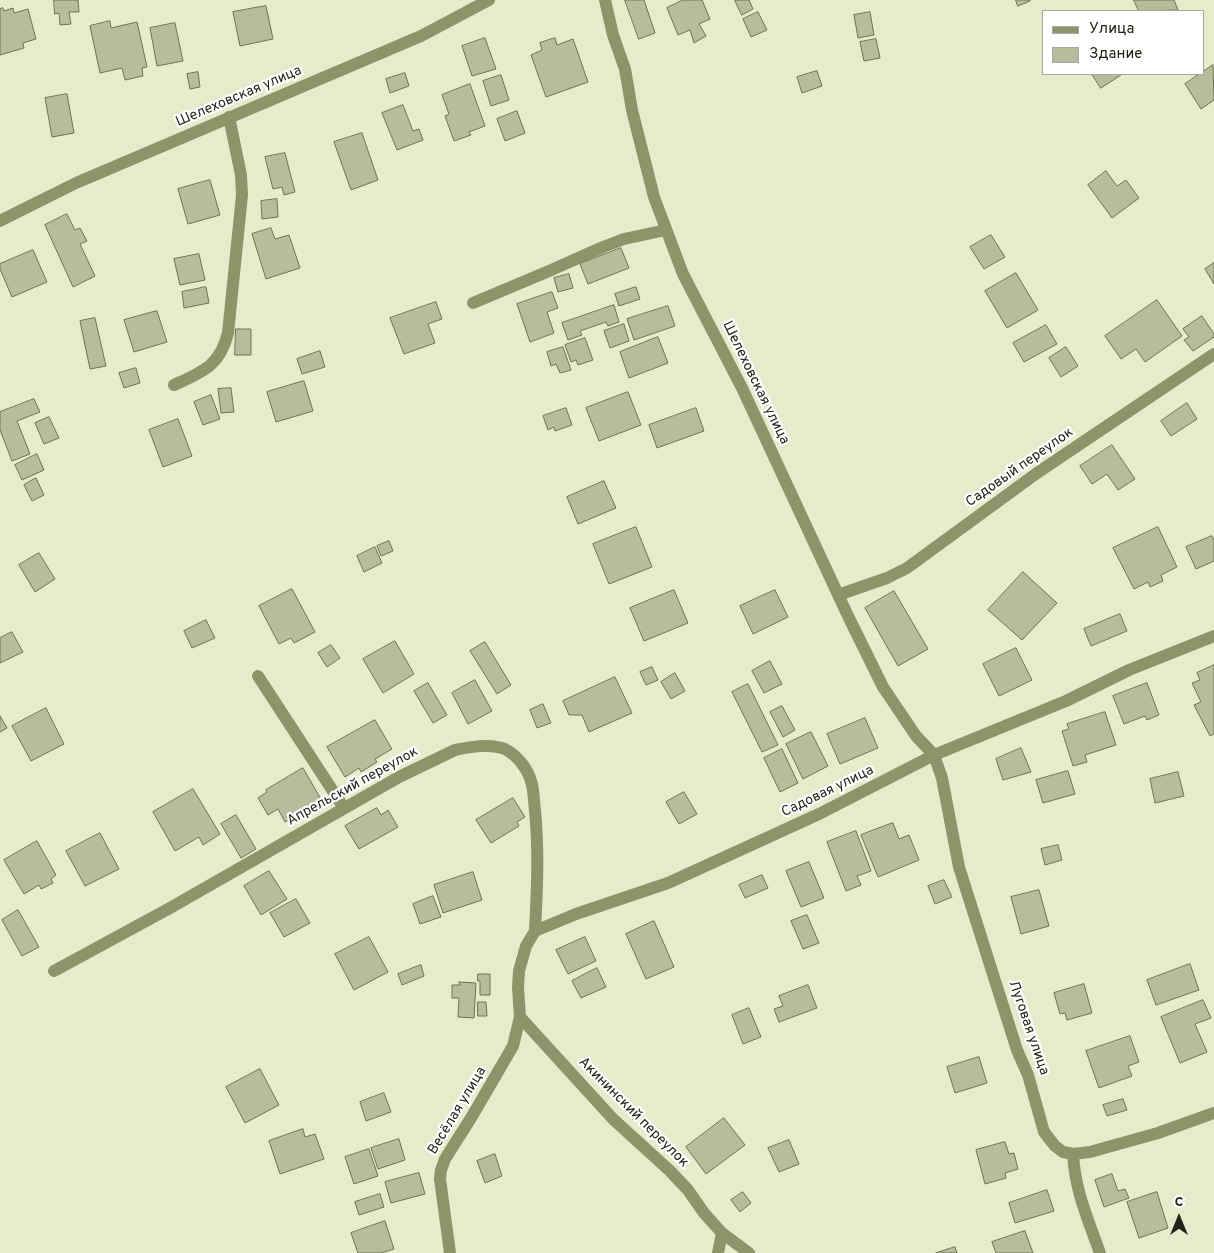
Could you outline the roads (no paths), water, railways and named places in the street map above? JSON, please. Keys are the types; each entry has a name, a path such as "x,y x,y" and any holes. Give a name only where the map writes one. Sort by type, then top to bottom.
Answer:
{"street":[{"name":"Шелеховская улица","path":"0,221 76,183 421,36 489,0"},
{"name":"Шелеховская улица","path":"606,0 613,35 625,70 632,110 654,197 683,274 742,388 883,687 916,736 934,755"},
{"path":"174,385 201,372 218,358 223,350 228,333 242,195 241,175 229,117"},
{"path":"473,303 624,239 666,230"},
{"name":"Садовый переулок","path":"838,595 887,578 907,568 1038,473 1214,354"},
{"name":"Садовая улица","path":"535,931 576,914 668,883 819,814 934,755 1066,701 1129,670 1214,636"},
{"path":"258,676 344,808"},
{"name":"Апрельский переулок","path":"54,971 170,908 399,777 455,750 494,746 505,749 520,761 526,769 532,784 537,827 535,931"},
{"name":"Луговая улица","path":"934,755 942,778 959,867 1017,1050 1028,1076 1040,1122 1044,1132 1055,1146 1064,1152 1074,1154"},
{"path":"520,1017 519,971 526,946 535,931"},
{"name":"Акининский переулок","path":"520,1017 613,1119 669,1170 722,1233 750,1253"},
{"name":"Весёлая улица","path":"450,1253 440,1179 441,1170 445,1159 507,1058 517,1036 520,1017"},
{"path":"1100,1253 1074,1176 1074,1154 1090,1152 1158,1133 1214,1113"},
{"path":"718,1253 722,1233"}]}
